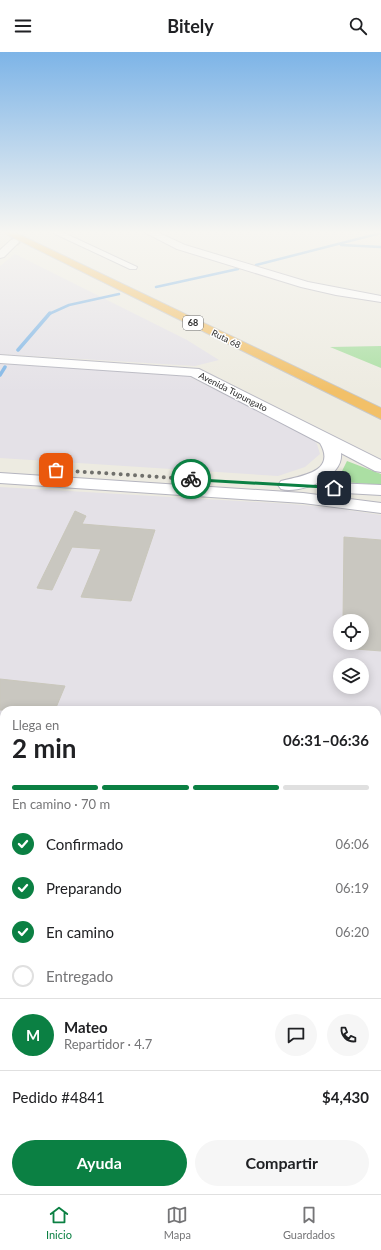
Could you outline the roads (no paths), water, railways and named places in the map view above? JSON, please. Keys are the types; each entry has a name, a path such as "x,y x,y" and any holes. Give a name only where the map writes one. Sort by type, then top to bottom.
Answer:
{"highway":[{"name":"Ruta 68","path":"116,285 381,414"},
{"name":"Ruta 68","path":"123,285 381,403"}],"main road":[{"path":"307,285 336,292 381,299"},
{"name":"Avenida Tupungato","path":"0,359 194,372 381,467"},
{"path":"287,485 296,484 314,478 331,466 334,455 331,445 327,440"},
{"path":"0,466 381,490"},
{"path":"0,478 303,498 381,508"}],"waterway":[{"path":"156,287 164,285"},
{"path":"49,314 69,305 119,294"},
{"path":"18,350 49,314"},
{"path":"0,375 5,367"}]}
